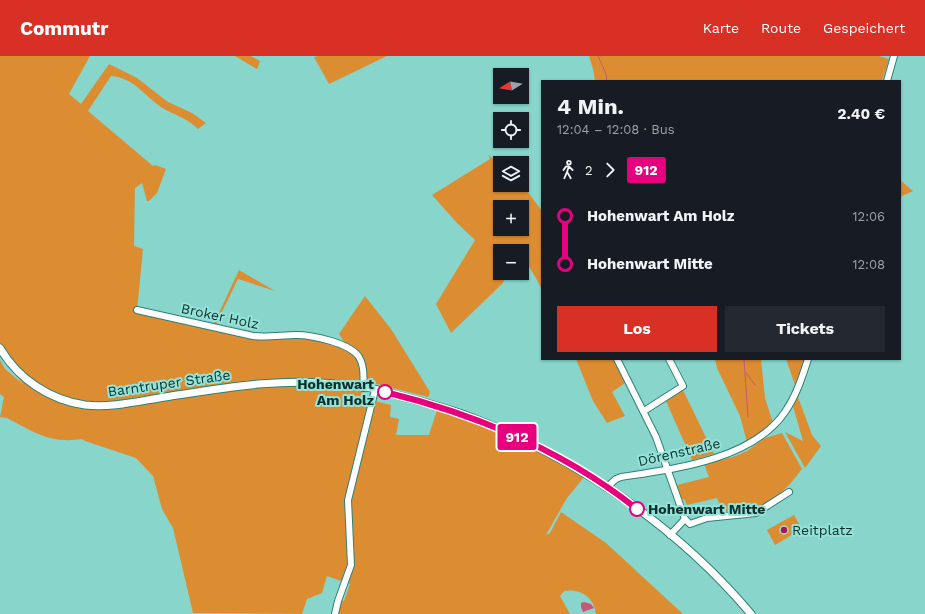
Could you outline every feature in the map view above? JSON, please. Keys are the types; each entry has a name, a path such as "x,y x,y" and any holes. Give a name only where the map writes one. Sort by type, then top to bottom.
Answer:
{"main road":[{"name":"Barntruper Straße","path":"0,348 16,369 39,388 61,398 84,405 120,404 269,383 312,382 375,390 433,404 489,425 551,454 607,487 670,535 709,569 751,614"}],"street":[{"path":"887,80 894,56"},
{"name":"Broker Holz","path":"137,310 262,338 303,335 335,342 348,348 359,357 362,367 363,388"},
{"path":"618,360 656,437 685,520 690,524 707,518 752,514 763,509 789,492"},
{"path":"644,411 682,386 669,360"},
{"name":"Dörenstraße","path":"607,487 616,479 621,477 667,469 714,458 737,450 764,434 780,418 790,404 800,385 808,360"},
{"path":"335,614 351,565 348,500 375,390"},
{"path":"670,535 685,520"}],"shaded area":[{"path":"0,56 90,56 69,94 81,104 109,64 137,78 168,102 192,113 206,123 198,129 187,120 166,110 134,85 120,78 111,76 88,111 153,166 155,165 166,169 157,193 149,201 147,201 142,183 135,188 134,246 143,249 137,311 253,337 303,336 347,348 359,359 363,383 362,397 374,402 366,435 368,435 375,401 391,405 390,417 399,419 396,435 429,435 438,407 503,434 585,476 567,498 546,535 550,533 561,512 606,543 683,614 596,614 595,608 589,598 581,592 570,590 564,591 560,596 570,614 338,614 340,600 344,601 350,584 327,576 322,593 307,599 302,614 193,613 173,528 162,509 153,476 136,458 82,439 61,440 43,436 7,418 0,417 4,397 0,394 0,360 5,369 24,385 8,366 0,344"},
{"path":"235,56 251,56 260,61 257,69"},
{"path":"387,56 329,84 314,57"},
{"path":"589,56 879,56 889,59 882,80 595,80"},
{"path":"488,155 493,159 493,192 528,192 541,210 541,287 529,266 529,244 493,244 493,280 505,280 451,333 436,304 475,240 457,223 432,195 490,159"},
{"path":"901,181 913,191 901,197"},
{"path":"239,270 275,291 238,279 215,326 213,326"},
{"path":"365,296 391,329 430,392 428,397 365,381 362,361 347,346 339,334"},
{"path":"576,360 615,360 625,383 612,392 625,416 607,423 593,401"},
{"path":"715,360 761,360 765,398 773,423 747,442 740,416 717,368"},
{"path":"786,360 805,360 795,385"},
{"path":"683,390 714,454 692,460 666,401"},
{"path":"798,397 812,435 821,446 805,468 785,432 803,441 793,406"},
{"path":"782,433 802,469 777,497 757,510 756,508 752,509 753,512 724,515 717,498 687,505 684,499 682,499 677,485 709,477 704,464 733,457 747,451 765,438"},
{"name":"Reitplatz","path":"794,515 802,529 775,545 767,530"},
{"path":"584,602 591,604 594,608 583,612 581,603"}],"waterway":[{"path":"598,56 606,74 607,80"},
{"path":"744,360 748,417"},
{"path":"746,373 755,385"}],"bus line":[{"name":"912","path":"385,392 451,410 520,438 588,475 637,509"}],"place":[{"name":"Hohenwart Am Holz","path":"385,392"},
{"name":"Hohenwart Mitte","path":"637,509"},
{"name":"Reitplatz","path":"784,530"}]}
